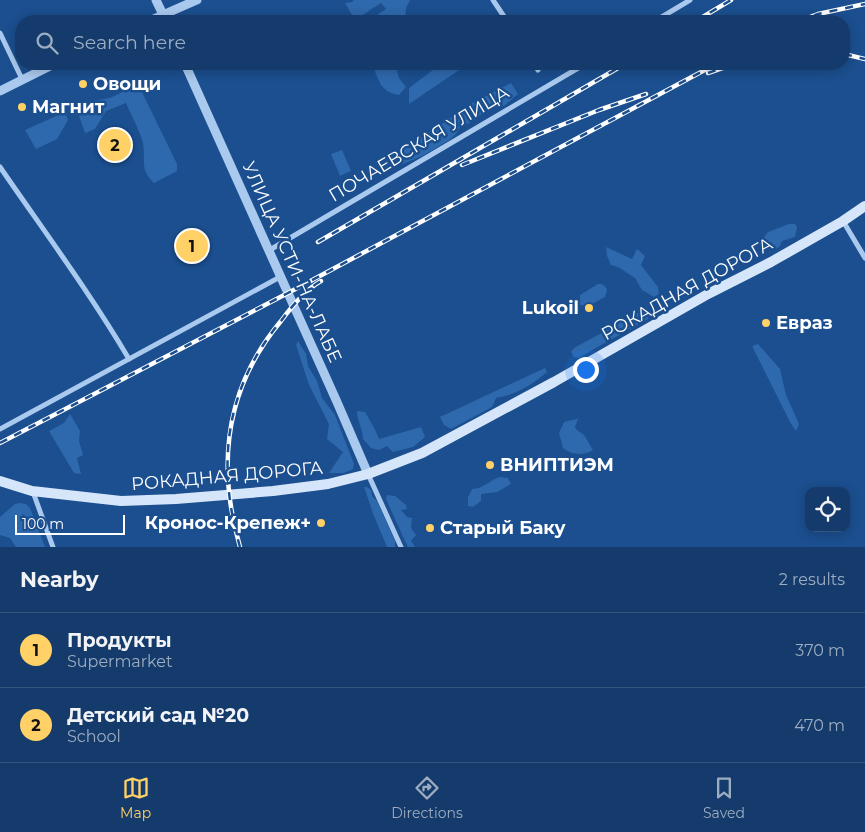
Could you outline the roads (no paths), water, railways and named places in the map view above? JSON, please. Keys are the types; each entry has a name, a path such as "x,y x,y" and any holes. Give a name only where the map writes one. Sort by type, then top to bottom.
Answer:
{"main road":[{"name":"РОКАДНАЯ ДОРОГА","path":"32,491 121,501 176,499 294,489 328,484 368,474 431,448 554,382 708,294 771,262 843,221 865,206"},
{"path":"0,481 32,491"}],"street":[{"path":"156,0 163,15"},
{"path":"170,15 197,0"},
{"path":"493,0 503,15"},
{"path":"665,15 690,0"},
{"path":"0,33 15,64"},
{"path":"18,70 22,78"},
{"path":"0,91 40,70"},
{"name":"УЛИЦА УСТИ-НА-ЛАБЕ","path":"188,70 368,474"},
{"name":"ПОЧАЕВСКАЯ УЛИЦА","path":"268,251 575,70"},
{"path":"0,167 67,263 129,360"},
{"path":"843,221 865,258"},
{"path":"0,428 280,277"},
{"path":"368,474 401,547"},
{"path":"32,491 53,547"}],"railway":[{"path":"706,15 731,0"},
{"path":"815,15 865,4"},
{"path":"850,55 865,59"},
{"path":"318,242 615,70"},
{"path":"0,443 288,293 705,70"},
{"path":"708,73 717,70"},
{"path":"462,165 599,110 646,94"},
{"path":"240,547 228,486 230,428 237,400 248,373 262,347 294,304 321,281"}],"place":[{"name":"Овощи","path":"83,84"},
{"name":"Магнит","path":"22,107"},
{"name":"Детский сад №20","path":"115,145"},
{"name":"Продукты","path":"192,246"},
{"name":"Lukoil","path":"589,308"},
{"name":"Евраз","path":"766,323"},
{"name":"ВНИПТИЭМ","path":"490,465"},
{"name":"Кронос-Крепеж+","path":"321,523"},
{"name":"Старый Баку","path":"430,528"}]}
